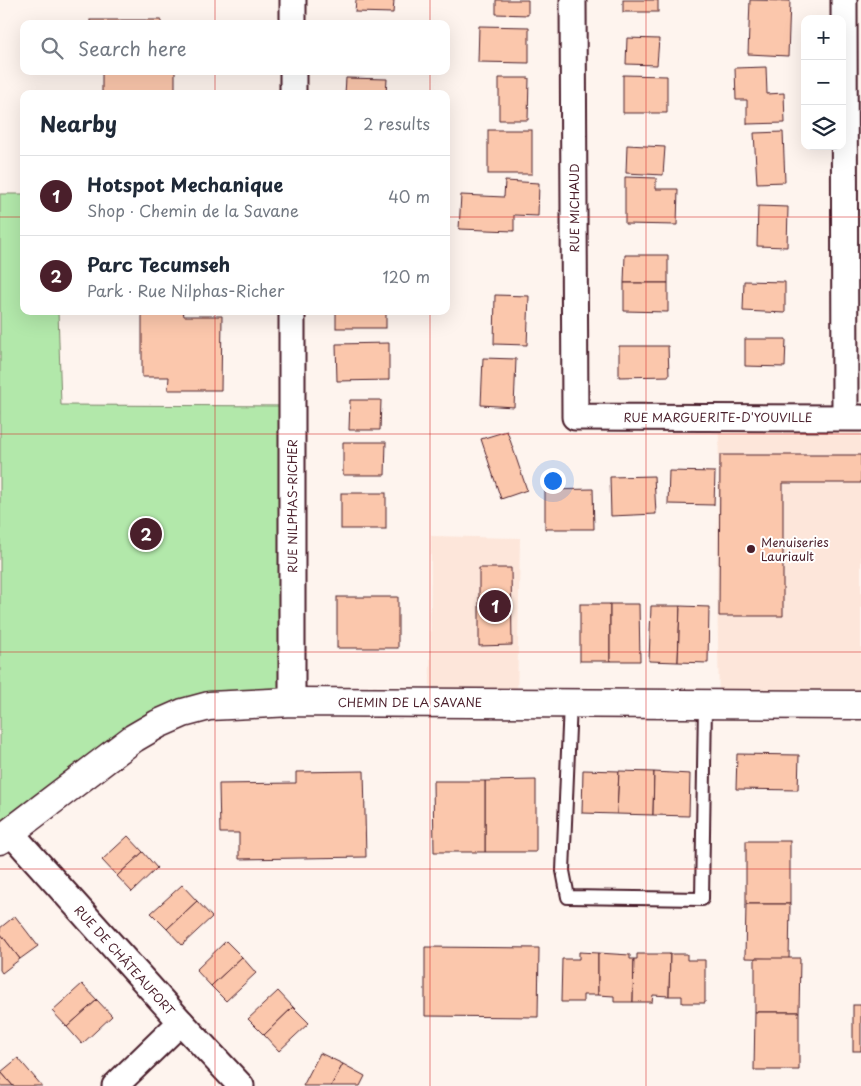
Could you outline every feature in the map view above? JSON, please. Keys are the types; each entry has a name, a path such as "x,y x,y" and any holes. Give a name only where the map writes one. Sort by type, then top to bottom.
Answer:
{"street":[{"path":"293,0 293,20"},
{"name":"RUE MICHAUD","path":"573,0 575,417"},
{"path":"844,0 853,418"},
{"path":"293,75 293,90"},
{"name":"RUE NILPHAS-RICHER","path":"292,315 292,702"},
{"name":"RUE MARGUERITE-D'YOUVILLE","path":"575,417 853,418"},
{"name":"CHEMIN DE LA SAVANE","path":"5,836 134,738 158,724 183,713 209,706 292,702 861,704"},
{"name":"RUE DE CHÂTEAUFORT","path":"5,836 241,1086"},
{"path":"115,1086 181,1022"}],"lane":[{"path":"570,703 563,871 568,897 702,899 705,704"}],"shaded area":[{"path":"719,417 861,418 861,705 719,704 717,586"},
{"path":"431,536 520,538 517,703 430,702"}],"green space":[{"path":"0,194 20,194 20,315 58,315 61,405 292,406 292,702 209,706 0,840"}],"building":[{"path":"356,0 394,0 393,13 355,12"},
{"path":"496,0 528,0 528,15 496,14"},
{"path":"623,0 658,0 658,12 623,12"},
{"path":"750,0 790,1 788,56 748,54"},
{"path":"479,26 529,27 529,63 478,62"},
{"path":"627,38 659,39 657,65 626,64"},
{"path":"766,67 767,94 784,93 785,123 747,124 747,100 736,100 735,68"},
{"path":"102,75 175,75 175,90 102,90"},
{"path":"623,75 667,76 667,113 623,113"},
{"path":"346,78 387,79 386,90 345,90"},
{"path":"499,78 529,78 528,120 499,120"},
{"path":"488,130 532,130 532,174 488,174"},
{"path":"783,132 785,182 757,183 754,133"},
{"path":"627,145 665,147 663,175 626,173"},
{"path":"625,177 656,178 656,189 678,189 677,225 625,224"},
{"path":"505,181 539,183 538,216 514,215 514,231 459,229 461,195 504,197"},
{"path":"758,206 788,207 787,247 757,246"},
{"path":"625,255 668,255 668,283 624,283"},
{"path":"744,281 785,282 785,313 743,311"},
{"path":"624,283 668,283 668,312 624,311"},
{"path":"495,295 529,296 527,345 494,344"},
{"path":"142,315 222,316 221,390 168,390 169,377 142,377"},
{"path":"336,315 386,315 386,328 336,328"},
{"path":"745,339 786,339 785,367 745,366"},
{"path":"389,343 389,380 337,381 336,344"},
{"path":"619,346 668,346 669,376 619,377"},
{"path":"483,358 516,359 514,407 481,405"},
{"path":"350,400 381,400 380,430 349,430"},
{"path":"507,431 527,490 501,499 481,439"},
{"path":"343,442 386,442 385,475 343,475"},
{"name":"Menuiseries Lauriault","path":"720,455 861,455 861,483 783,483 783,616 719,616"},
{"path":"669,471 715,472 714,505 668,504"},
{"path":"654,476 656,514 611,516 610,477"},
{"path":"593,489 594,529 545,529 545,490"},
{"path":"341,493 386,493 386,529 341,529"},
{"path":"479,568 511,568 512,645 479,646"},
{"path":"337,597 398,597 398,648 337,648"},
{"path":"580,604 610,604 610,661 580,661"},
{"path":"610,604 639,604 640,661 610,661"},
{"path":"651,606 680,606 678,662 649,661"},
{"path":"680,606 709,607 708,663 678,662"},
{"path":"737,754 799,755 798,790 736,789"},
{"path":"583,770 619,771 617,814 582,813"},
{"path":"364,771 366,857 239,859 239,833 220,833 219,784 296,783 296,772"},
{"path":"619,771 654,772 653,815 617,814"},
{"path":"654,772 690,774 689,816 653,815"},
{"path":"536,780 536,852 485,852 485,781"},
{"path":"433,781 485,781 485,852 434,852"},
{"path":"128,836 143,852 117,876 102,860"},
{"path":"746,841 790,841 790,904 746,904"},
{"path":"143,852 157,868 132,892 117,876"},
{"path":"182,885 197,901 167,929 151,913"},
{"path":"197,901 212,917 182,945 167,929"},
{"path":"746,904 790,904 789,959 745,958"},
{"path":"15,916 38,946 20,959 0,933 0,928"},
{"path":"0,933 20,959 2,973 0,970"},
{"path":"226,941 242,957 211,986 196,970"},
{"path":"425,947 539,948 538,1017 425,1016"},
{"path":"579,952 598,953 598,995 583,995 583,1002 561,1002 562,959 579,959"},
{"path":"598,953 630,955 630,959 634,959 633,1002 614,1002 614,996 598,995"},
{"path":"637,954 670,954 669,996 653,995 652,1002 633,1002 634,959 637,959"},
{"path":"670,954 687,954 687,960 705,960 705,1003 682,1003 682,996 669,996"},
{"path":"242,957 256,973 226,1001 211,986"},
{"path":"755,958 800,958 799,1012 755,1012"},
{"path":"82,984 97,1000 67,1027 52,1011"},
{"path":"278,991 293,1007 264,1035 248,1019"},
{"path":"97,1000 112,1016 82,1044 67,1027"},
{"path":"853,1005 861,1005 861,1051 853,1051"},
{"path":"293,1007 309,1023 279,1051 264,1035"},
{"path":"755,1012 799,1012 799,1070 754,1070"},
{"path":"320,1053 343,1064 331,1086 303,1086"},
{"path":"18,1058 42,1086 13,1086 1,1072"},
{"path":"343,1064 365,1076 360,1086 331,1086"},
{"path":"1,1072 13,1086 0,1086"}],"place":[{"name":"Parc Tecumseh","path":"146,534"},
{"name":"Menuiseries Lauriault","path":"751,549"},
{"name":"Hotspot Mechanique","path":"495,606"}]}
